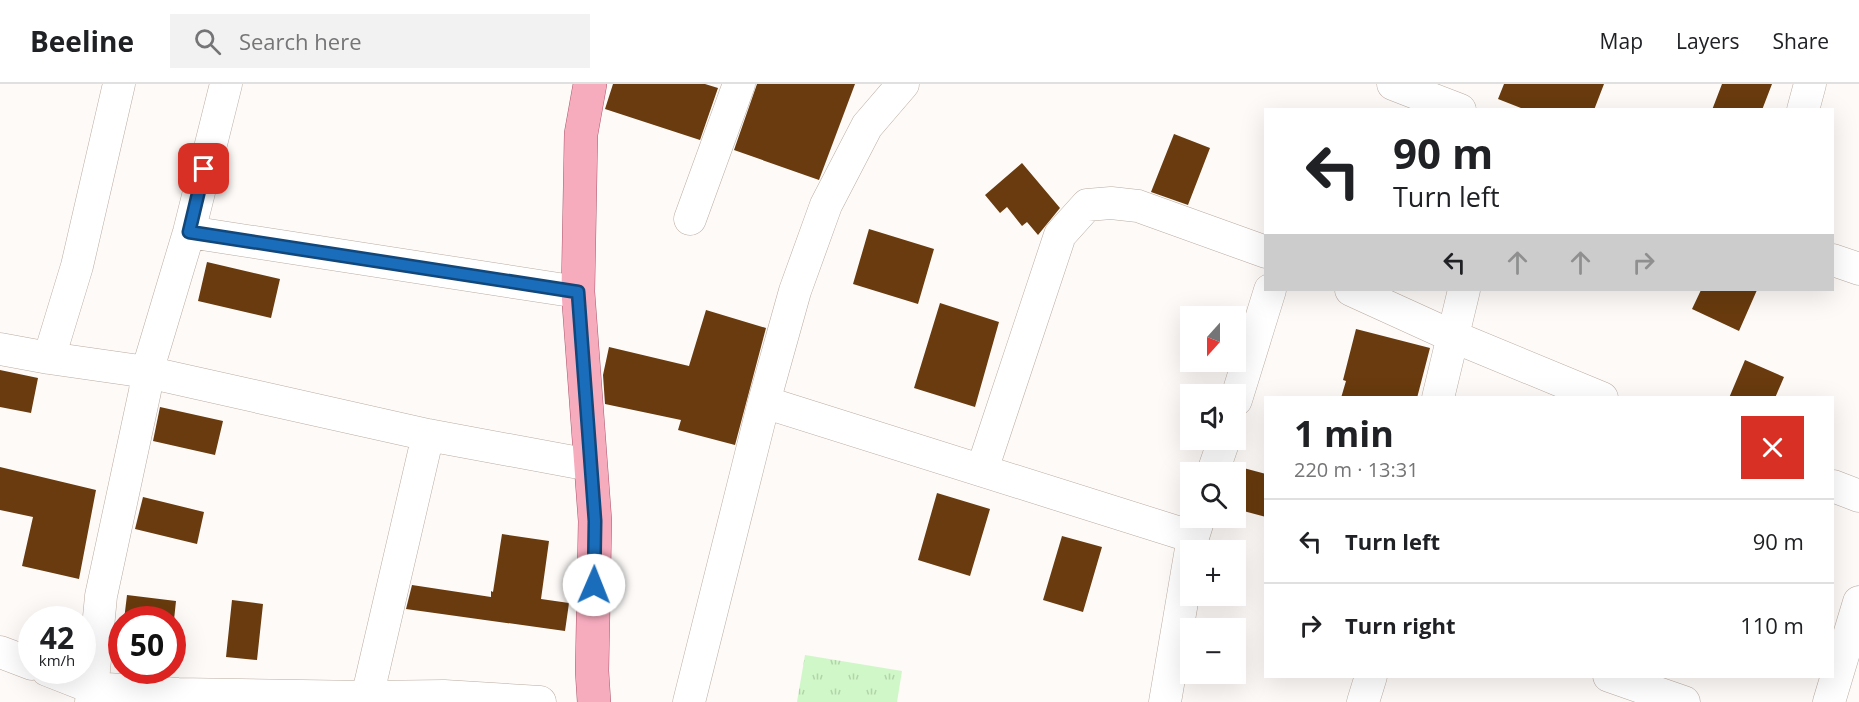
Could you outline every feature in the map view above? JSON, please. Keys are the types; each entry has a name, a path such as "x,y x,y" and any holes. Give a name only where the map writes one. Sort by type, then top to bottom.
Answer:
{"main road":[{"path":"590,84 581,134 578,292 595,521 592,671 594,702"}],"street":[{"path":"49,358 77,267 119,84"},
{"path":"92,695 101,596 145,391 147,372 189,232 226,84"},
{"path":"690,219 739,84"},
{"path":"689,702 764,402 795,291 826,205 867,126 903,84"},
{"path":"1393,84 1456,108"},
{"path":"1804,108 1810,84"},
{"path":"982,470 1060,235 1087,205 1111,202 1138,206 1264,251"},
{"path":"189,232 578,292"},
{"path":"1834,260 1859,269"},
{"path":"1241,384 1270,291"},
{"path":"1353,291 1452,336 1597,396"},
{"path":"1438,396 1464,291"},
{"path":"0,349 147,372 428,435 590,465"},
{"path":"764,402 982,470 1180,523"},
{"path":"366,700 428,435"},
{"path":"1834,486 1859,496"},
{"path":"1165,702 1196,528"},
{"path":"1828,702 1859,602"},
{"path":"0,652 18,659"},
{"path":"1364,702 1370,678"},
{"path":"1615,678 1684,702"},
{"path":"72,684 92,695 178,694 366,700 444,696 540,702"}],"green space":[{"path":"805,655 902,671 897,702 797,702"}],"building":[{"path":"613,84 705,84 718,88 700,140 605,109"},
{"path":"757,84 855,84 819,180 734,150"},
{"path":"1504,84 1604,84 1595,108 1521,108 1498,99"},
{"path":"1722,84 1772,84 1763,108 1713,108"},
{"path":"1174,134 1210,148 1188,205 1151,192"},
{"path":"1022,163 1060,208 1038,235 1027,222 1022,226 1007,207 1000,213 985,195"},
{"path":"869,229 934,249 918,304 853,284"},
{"path":"207,262 280,279 271,318 198,301"},
{"path":"1701,291 1757,291 1739,331 1692,309"},
{"path":"940,303 999,322 975,407 914,388"},
{"path":"706,310 766,328 735,445 678,430 681,420 605,404 603,375 609,347 689,366"},
{"path":"1356,329 1430,348 1418,396 1342,396 1346,381 1343,380"},
{"path":"1745,360 1784,377 1776,396 1730,396"},
{"path":"0,370 38,378 31,413 0,407"},
{"path":"160,407 223,421 215,455 153,441"},
{"path":"0,467 96,490 79,579 22,566 33,517 0,510"},
{"path":"1246,469 1264,473 1264,516 1246,512"},
{"path":"937,493 990,509 970,576 918,560"},
{"path":"143,497 204,512 197,544 135,529"},
{"path":"502,534 549,541 541,599 569,603 565,631 406,609 412,585 491,597"},
{"path":"1062,536 1102,547 1083,612 1043,600"},
{"path":"127,595 176,601 175,606 126,606"},
{"path":"232,600 263,604 257,660 226,657"}],"route":[{"path":"204,169 189,232 578,292 595,521 594,585"}]}
